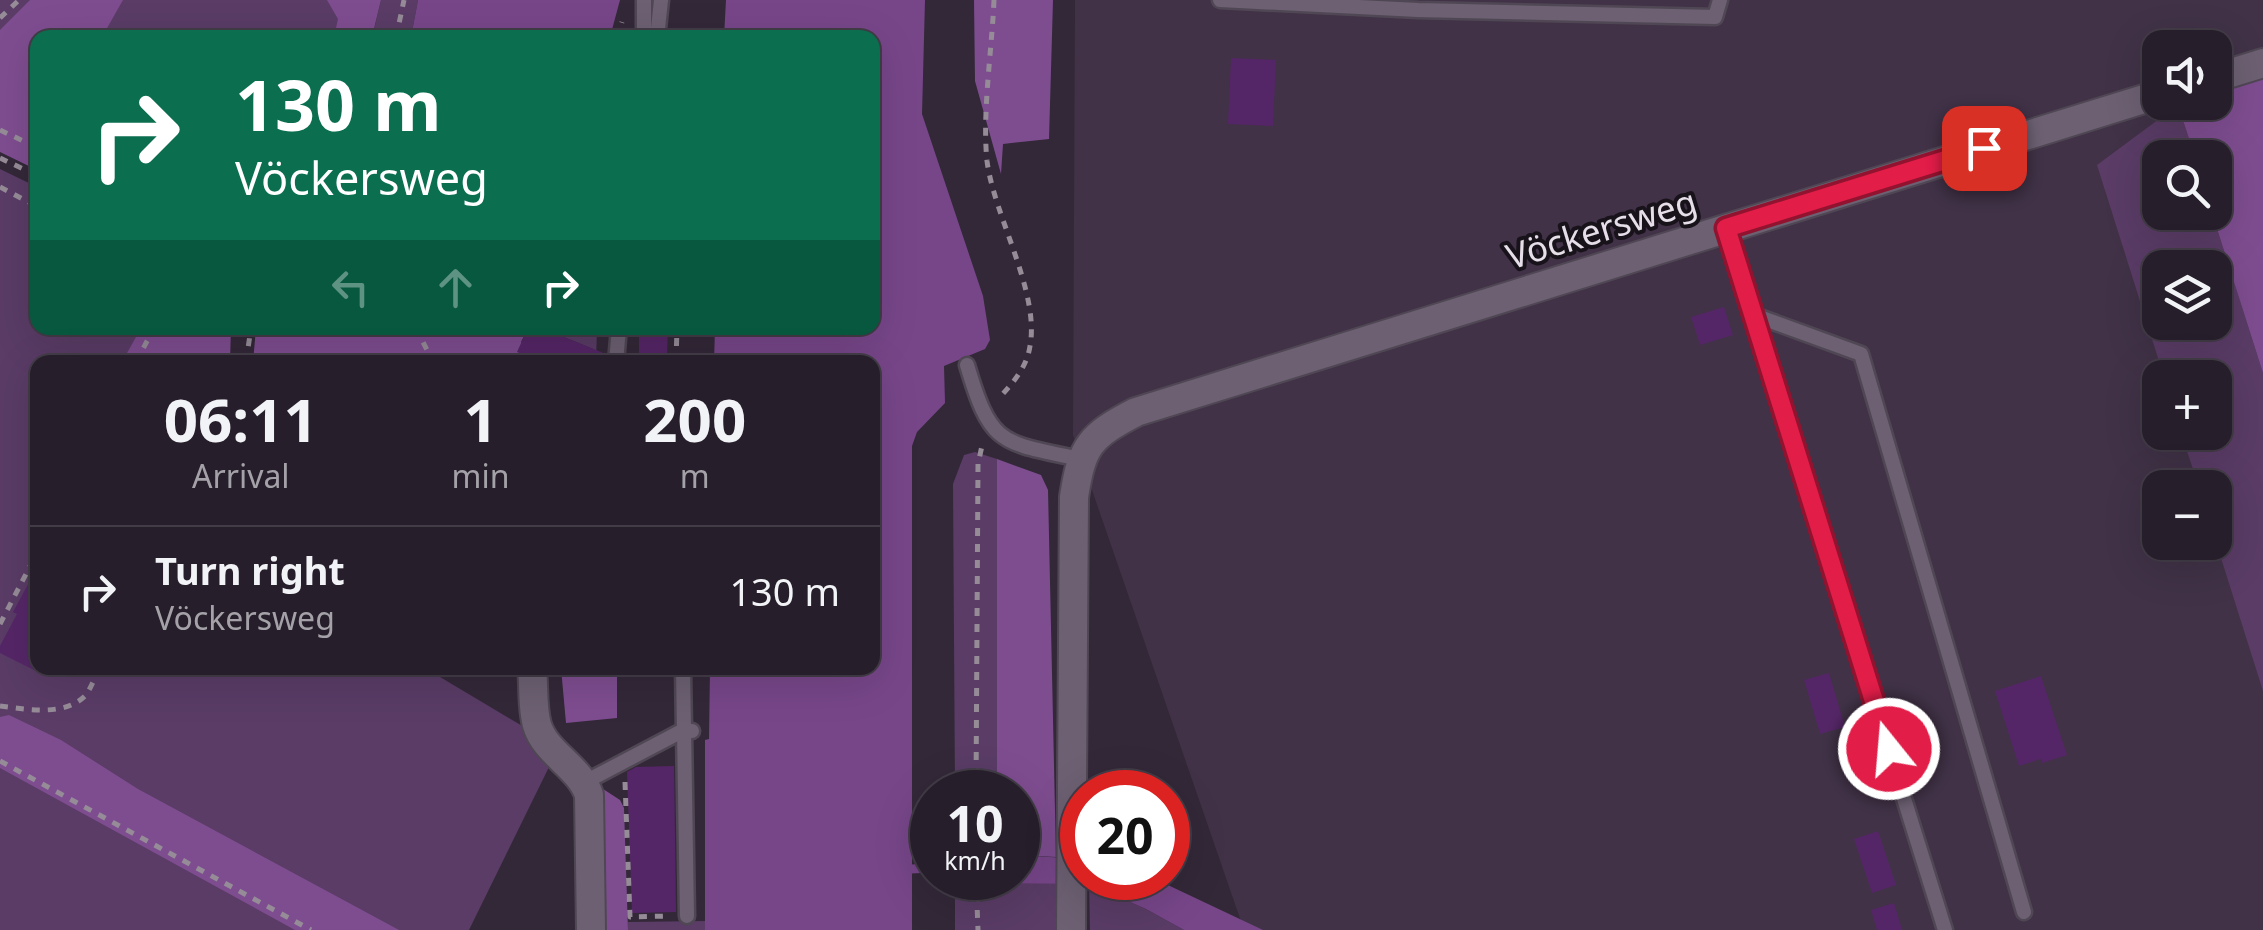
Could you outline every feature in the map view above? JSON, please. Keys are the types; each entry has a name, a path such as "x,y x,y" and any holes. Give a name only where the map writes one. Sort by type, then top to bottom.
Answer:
{"street":[{"path":"2232,73 2263,63"},
{"name":"Vöckersweg","path":"1080,459 1108,427 1136,412 2142,100"},
{"path":"1071,930 1074,497 1080,459"},
{"path":"532,675 537,727 585,782 591,930"}],"lane":[{"path":"644,0 644,30"},
{"path":"658,30 661,0"},
{"path":"1220,0 1715,18 1720,0"},
{"path":"1726,228 1945,930"},
{"path":"1754,315 1861,354 2024,912"},
{"path":"967,365 988,425 1009,441 1080,459"},
{"path":"683,675 686,916"},
{"path":"585,782 687,731"}],"path":[{"path":"0,18 18,0"},
{"path":"398,30 404,0"},
{"path":"976,770 978,464 998,400 1024,364 1031,328 1026,296 988,165 994,0"},
{"path":"0,130 30,144"},
{"path":"0,158 30,172"},
{"path":"0,187 30,203"},
{"path":"0,624 30,567"},
{"path":"0,706 42,711 65,706 84,696 96,675"},
{"path":"0,760 311,930"},
{"path":"624,762 630,918 686,916"},
{"path":"977,900 978,930"}],"shaded area":[{"path":"0,0 353,0 345,30 30,30 30,53 0,108"},
{"path":"30,0 123,0 106,30 30,30 30,167 0,152 0,30"},
{"path":"327,0 381,0 374,30 336,30 338,19"},
{"path":"381,0 418,0 412,30 374,30"},
{"path":"418,0 620,0 612,30 412,30"},
{"path":"726,0 925,0 922,114 983,296 990,340 985,349 944,366 945,403 917,432 912,446 912,930 705,930 705,740 709,739 710,675 880,675 880,355 714,355 715,335 880,335 880,30 724,30"},
{"path":"974,0 1053,0 1049,139 1003,144 1001,174 975,81"},
{"path":"1075,0 2263,0 2263,930 1244,930 1073,435"},
{"path":"2263,78 2263,373 2232,276 2232,250 2224,250 2217,230 2232,230 2232,140 2189,140 2183,120 2232,120 2232,88"},
{"path":"2158,120 2183,120 2189,140 2142,140 2142,230 2217,230 2224,250 2142,250 2142,307 2097,165"},
{"path":"0,169 30,184 30,335 211,335 216,355 30,355 30,675 437,675 524,727 550,765 469,930 0,930"},
{"path":"2232,276 2263,373 2263,691 2222,560 2232,560 2232,470 2193,470 2187,450 2232,450 2232,360 2159,360 2152,340 2232,340"},
{"path":"137,335 231,335 230,355 126,355"},
{"path":"255,335 524,335 521,342 528,346 525,355 254,355"},
{"path":"559,335 597,335 596,355 591,355 593,349"},
{"path":"975,452 997,459 997,770 955,770 953,484 964,455"},
{"path":"997,459 1041,475 1048,490 1056,857 1040,856 1040,770 997,770"},
{"path":"562,675 617,675 617,718 566,723"},
{"path":"9,715 61,740 138,789 399,930 295,930 0,768 0,717"},
{"path":"600,787 620,800 624,808 628,930 603,930"},
{"path":"1040,856 1060,858 1060,884 1040,883"},
{"path":"1040,883 1056,883 1057,930 955,930 955,900 1040,900"},
{"path":"1190,895 1263,930 1184,930 1125,900 1190,900"},
{"path":"1089,900 1125,900 1184,930 1090,930"},
{"path":"705,921 705,930 628,930 628,922"}],"building":[{"path":"1231,58 1276,60 1273,126 1228,124"},
{"path":"1724,307 1733,335 1700,345 1691,317"},
{"path":"525,335 559,335 606,355 524,355 517,352"},
{"path":"639,335 668,335 667,355 639,354"},
{"path":"30,581 30,668 0,653 17,614 13,612"},
{"path":"1829,673 1845,727 1820,734 1804,680"},
{"path":"2041,676 2067,755 2019,766 1995,691"},
{"path":"674,766 676,912 632,913 627,772 636,767"},
{"path":"1878,831 1896,885 1872,893 1854,839"},
{"path":"1894,903 1902,930 1877,930 1871,910"}],"route":[{"path":"1889,749 1726,228 1984,148"}]}
